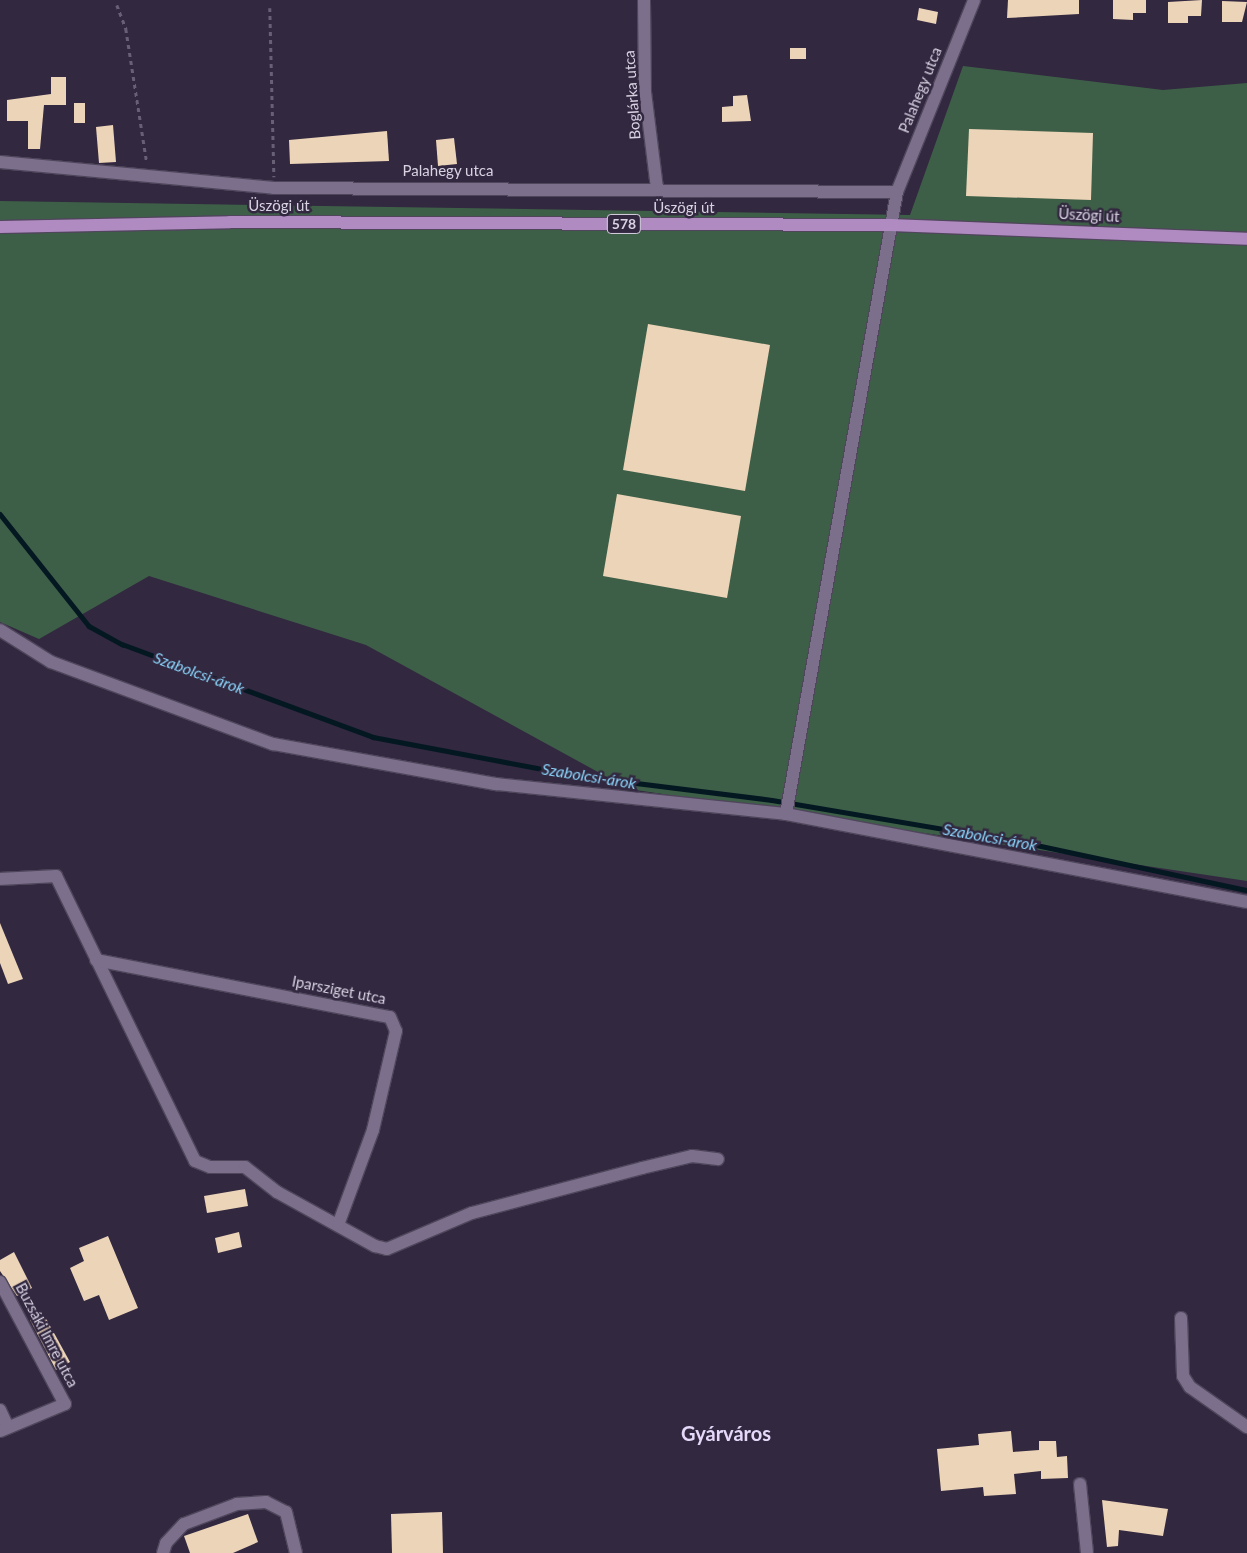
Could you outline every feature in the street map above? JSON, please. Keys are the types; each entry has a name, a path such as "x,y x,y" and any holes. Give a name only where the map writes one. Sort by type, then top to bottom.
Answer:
{"main road":[{"name":"Üszögi út","path":"0,227 230,222 890,225 1247,239"}],"street":[{"name":"Boglárka utca","path":"644,0 645,92 657,188"},
{"name":"Palahegy utca","path":"787,807 897,192 974,0"},
{"name":"Palahegy utca","path":"0,162 274,188 657,188 897,192"},
{"path":"0,630 51,662 273,744 496,784 787,807 1247,902"},
{"path":"6,879 56,876 195,1161 210,1167 246,1167 277,1192 387,1249 472,1213 520,1198 678,1159 718,1159"},
{"name":"Iparsziget utca","path":"96,960 390,1017 396,1031 373,1130 338,1225"},
{"name":"Buzsáki Imre utca","path":"0,1282 65,1404 4,1429"},
{"path":"1180,1318 1183,1376 1190,1387 1247,1427"},
{"path":"0,1410 4,1429"},
{"path":"1080,1484 1087,1553"},
{"path":"163,1553 184,1524 237,1504 266,1502 286,1512 296,1553"}],"path":[{"path":"117,5 126,29 149,176"},
{"path":"270,8 274,188"}],"green space":[{"path":"963,66 1163,90 1247,83 1247,881 629,789 366,645 149,576 39,639 0,622 0,201 910,215"}],"building":[{"path":"1008,0 1079,0 1079,14 1007,18"},
{"path":"1113,0 1146,0 1146,13 1133,13 1133,20 1113,19"},
{"path":"1202,0 1201,16 1188,16 1188,23 1168,23 1168,2"},
{"path":"1222,1 1247,2 1242,22 1222,22"},
{"path":"919,8 938,12 936,24 917,20"},
{"path":"790,48 806,48 806,59 790,59"},
{"path":"51,77 66,77 66,105 44,105 40,149 28,149 28,121 7,121 7,100 51,94"},
{"path":"747,95 751,121 722,122 722,107 733,106 733,96"},
{"path":"74,103 85,103 85,123 74,123"},
{"path":"113,125 116,162 99,163 96,127"},
{"path":"969,129 1093,133 1091,200 966,196"},
{"path":"387,131 389,161 290,164 289,140"},
{"path":"454,138 457,164 438,166 436,140"},
{"path":"648,324 770,345 745,491 623,470"},
{"path":"617,494 741,516 727,598 603,576"},
{"path":"0,923 23,979 8,984 0,963"},
{"path":"245,1189 248,1206 207,1213 204,1196"},
{"path":"239,1232 242,1247 218,1253 215,1238"},
{"path":"108,1236 138,1308 109,1320 99,1295 84,1301 70,1268 84,1261 79,1248"},
{"path":"14,1252 32,1288 17,1296 0,1271 0,1260"},
{"path":"43,1313 70,1362 56,1370 30,1320"},
{"path":"1011,1431 1013,1452 1039,1450 1039,1441 1056,1441 1057,1457 1067,1456 1068,1478 1041,1479 1041,1471 1014,1474 1016,1494 984,1496 983,1487 941,1491 937,1449 979,1445 978,1434"},
{"path":"1102,1500 1168,1509 1163,1536 1119,1530 1118,1546 1107,1547"},
{"path":"442,1512 443,1553 392,1553 391,1514"},
{"path":"248,1514 258,1542 233,1553 190,1553 184,1536"}],"waterway":[{"name":"Szabolcsi-árok","path":"0,514 89,626 122,644 373,737 580,776 772,800 1027,843 1247,890"}],"district":[{"name":"Gyárváros","path":"726,1433"}]}
